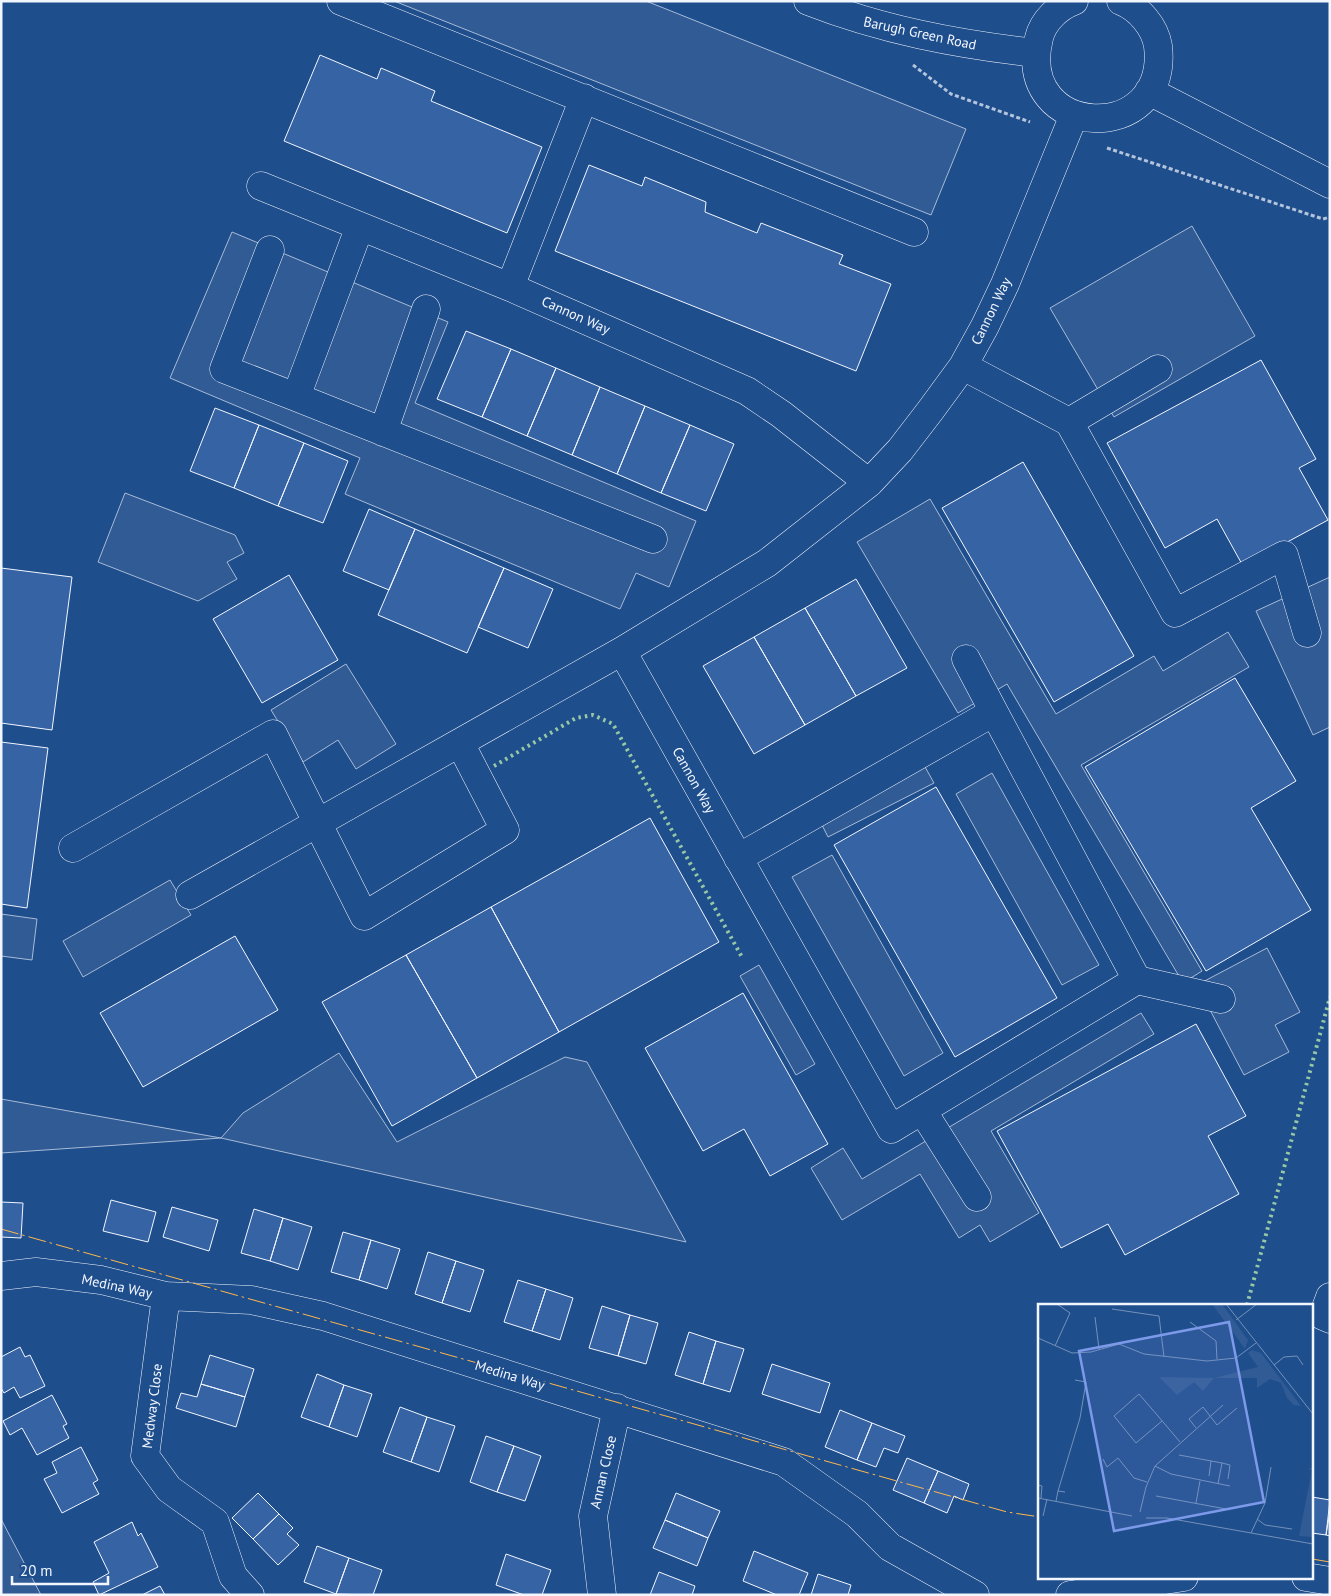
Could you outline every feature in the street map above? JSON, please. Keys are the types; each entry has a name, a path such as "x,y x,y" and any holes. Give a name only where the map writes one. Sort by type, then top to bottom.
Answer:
{"street":[{"path":"341,1 914,232"},
{"name":"Barugh Green Road","path":"808,1 854,19 904,32 968,45 1035,53"},
{"path":"1074,1 1066,4 1050,17 1040,34 1035,53 1036,70 1042,86 1051,99 1074,115 1083,118 1102,119 1120,115 1137,105 1149,92 1157,76 1159,58 1157,41 1150,25 1138,12 1121,1"},
{"path":"1149,92 1330,184"},
{"path":"510,287 584,98"},
{"name":"Cannon Way","path":"190,895 622,651 767,563 869,483 900,450 963,366 1005,284 1074,115"},
{"name":"Cannon Way","path":"261,186 510,287 747,391 781,414 869,483"},
{"path":"296,397 360,226"},
{"path":"270,250 224,369 653,540"},
{"path":"383,432 426,309"},
{"path":"963,366 1070,422 1175,613 1284,555 1307,633"},
{"path":"1070,422 1158,370"},
{"name":"Cannon Way","path":"622,651 766,910 891,1129 922,1110"},
{"path":"966,659 1137,980"},
{"path":"738,858 994,712"},
{"path":"73,848 273,734 364,916 505,830 460,743"},
{"path":"976,1197 922,1110 1137,980 1221,999"},
{"name":"Medina Way","path":"1,1276 45,1273 101,1280 166,1296 251,1300 323,1316 784,1462 857,1514 890,1547 975,1595"},
{"name":"Medway Close","path":"166,1296 145,1456 169,1489 215,1522 233,1576 250,1595"},
{"path":"1330,1297 1323,1316 1330,1319"},
{"name":"Annan Close","path":"602,1595 593,1516 617,1408"},
{"path":"1312,1578 1330,1581"},
{"path":"1070,1595 1168,1585"}],"shaded area":[{"path":"394,1 646,1 966,129 931,215"},
{"path":"1192,226 1255,336 1114,417 1050,308"},
{"path":"232,232 448,322 415,403 696,521 669,587 636,573 620,609 345,494 360,458 170,378"},
{"path":"125,493 235,535 244,553 227,562 237,579 198,601 98,562"},
{"path":"930,499 1056,714 1154,656 1163,671 1228,632 1249,667 1081,765 1202,971 1183,983 1007,684 958,713 857,542"},
{"path":"1330,577 1330,727 1313,735 1256,611"},
{"path":"346,664 396,744 356,769 338,740 303,762 271,710"},
{"path":"924,765 934,783 828,837 819,819"},
{"path":"992,773 1099,965 1062,985 956,794"},
{"path":"832,855 943,1053 904,1076 792,877"},
{"path":"170,880 191,915 83,977 63,941"},
{"path":"1,914 37,919 32,960 1,956"},
{"path":"1267,948 1300,1012 1275,1025 1289,1052 1244,1075 1197,985"},
{"path":"759,965 815,1064 796,1075 740,976"},
{"path":"1141,1013 1154,1034 991,1131 1039,1213 990,1242 980,1225 959,1238 920,1174 842,1220 811,1168 843,1148 862,1179"},
{"path":"339,1053 397,1142 565,1057 587,1062 686,1242 221,1138 243,1113"},
{"path":"1,1099 221,1138 1,1153"},
{"path":"1,1519 41,1595 1,1595"}],"building":[{"path":"320,55 377,79 381,68 435,91 431,101 542,147 507,233 284,141"},
{"path":"589,165 642,186 645,177 706,202 705,212 757,233 761,223 843,255 839,264 891,284 856,371 555,251"},
{"path":"466,331 511,349 482,417 437,399"},
{"path":"511,349 556,368 527,436 482,417"},
{"path":"1261,360 1316,459 1299,468 1328,520 1243,566 1217,519 1165,548 1107,443"},
{"path":"556,368 600,387 572,455 527,436"},
{"path":"600,387 645,406 617,474 572,455"},
{"path":"645,406 690,425 661,493 617,474"},
{"path":"215,408 259,425 234,488 190,471"},
{"path":"259,425 304,443 278,506 234,488"},
{"path":"690,425 734,444 706,511 661,493"},
{"path":"304,443 348,461 323,523 278,506"},
{"path":"1023,462 1134,656 1054,702 942,508"},
{"path":"369,509 415,529 389,590 343,571"},
{"path":"415,529 504,568 467,653 378,615"},
{"path":"1,568 72,577 52,730 1,723"},
{"path":"504,568 553,589 528,648 478,627"},
{"path":"289,575 338,660 262,703 213,619"},
{"path":"856,579 907,668 856,696 805,608"},
{"path":"805,608 856,696 805,725 754,637"},
{"path":"754,637 805,725 754,754 703,666"},
{"path":"1235,678 1296,781 1251,808 1311,910 1206,971 1085,767"},
{"path":"1,742 48,748 27,908 1,904"},
{"path":"936,787 1057,998 955,1057 834,845"},
{"path":"650,818 719,942 559,1032 491,907"},
{"path":"491,907 559,1032 477,1078 406,955"},
{"path":"235,936 278,1010 143,1087 100,1013"},
{"path":"406,955 477,1078 392,1126 322,1002"},
{"path":"743,993 828,1144 770,1176 744,1129 703,1151 645,1048"},
{"path":"1196,1024 1246,1116 1208,1136 1239,1194 1125,1255 1108,1224 1061,1248 997,1131"},
{"path":"111,1200 156,1212 148,1242 103,1231"},
{"path":"1,1202 23,1203 21,1238 1,1237"},
{"path":"172,1207 218,1220 209,1251 163,1237"},
{"path":"254,1209 283,1218 270,1261 241,1253"},
{"path":"283,1218 312,1227 298,1270 270,1261"},
{"path":"343,1232 371,1240 359,1280 331,1272"},
{"path":"371,1240 400,1249 387,1289 359,1280"},
{"path":"428,1252 456,1261 442,1303 415,1294"},
{"path":"456,1261 484,1270 470,1312 442,1303"},
{"path":"518,1280 546,1289 532,1331 504,1322"},
{"path":"546,1289 573,1298 560,1340 532,1331"},
{"path":"602,1306 630,1315 618,1356 589,1348"},
{"path":"630,1315 658,1323 646,1364 618,1356"},
{"path":"689,1332 716,1341 703,1384 675,1375"},
{"path":"716,1341 744,1349 730,1392 703,1384"},
{"path":"20,1347 25,1357 30,1355 45,1386 20,1398 14,1387 4,1393 1,1388 1,1357"},
{"path":"210,1355 254,1369 245,1397 201,1384"},
{"path":"772,1364 830,1383 820,1413 762,1394"},
{"path":"317,1374 344,1385 329,1427 301,1417"},
{"path":"201,1384 245,1397 236,1427 176,1408 181,1393 197,1397"},
{"path":"344,1385 372,1394 357,1437 329,1427"},
{"path":"52,1395 67,1424 63,1426 69,1438 37,1455 22,1428 10,1435 3,1421"},
{"path":"400,1407 427,1417 411,1462 383,1452"},
{"path":"840,1410 872,1423 857,1460 825,1447"},
{"path":"427,1417 455,1426 439,1472 411,1462"},
{"path":"872,1423 905,1436 898,1453 884,1448 876,1467 857,1460"},
{"path":"486,1436 514,1446 497,1492 470,1482"},
{"path":"514,1446 541,1456 525,1501 497,1492"},
{"path":"81,1447 98,1480 93,1483 99,1494 62,1513 44,1479 57,1473 52,1462"},
{"path":"907,1458 938,1471 924,1503 893,1490"},
{"path":"938,1471 969,1484 963,1500 954,1496 947,1513 924,1503"},
{"path":"258,1493 279,1514 253,1539 232,1518"},
{"path":"676,1493 720,1511 708,1538 665,1520"},
{"path":"1314,1497 1330,1500 1326,1535 1314,1533"},
{"path":"1330,1511 1330,1536 1326,1535"},
{"path":"279,1514 293,1528 287,1534 299,1545 278,1565 253,1539"},
{"path":"665,1520 708,1538 697,1566 653,1548"},
{"path":"132,1522 138,1536 141,1533 158,1567 99,1595 93,1582 109,1573 94,1542"},
{"path":"317,1546 349,1558 336,1594 304,1582"},
{"path":"754,1551 808,1573 799,1595 777,1595 743,1581"},
{"path":"506,1554 551,1570 542,1595 524,1595 496,1585"},
{"path":"349,1558 382,1570 373,1595 336,1594"},
{"path":"659,1572 695,1586 692,1595 650,1595"},
{"path":"818,1574 851,1585 848,1595 811,1595"},
{"path":"160,1586 165,1595 142,1595"}],"hedge":[{"path":"494,766 576,718 593,715 613,724 743,959"},
{"path":"1247,1304 1330,997"}],"power":[{"path":"1,1229 1007,1512 1038,1517"},
{"path":"1314,1559 1330,1562"}]}
